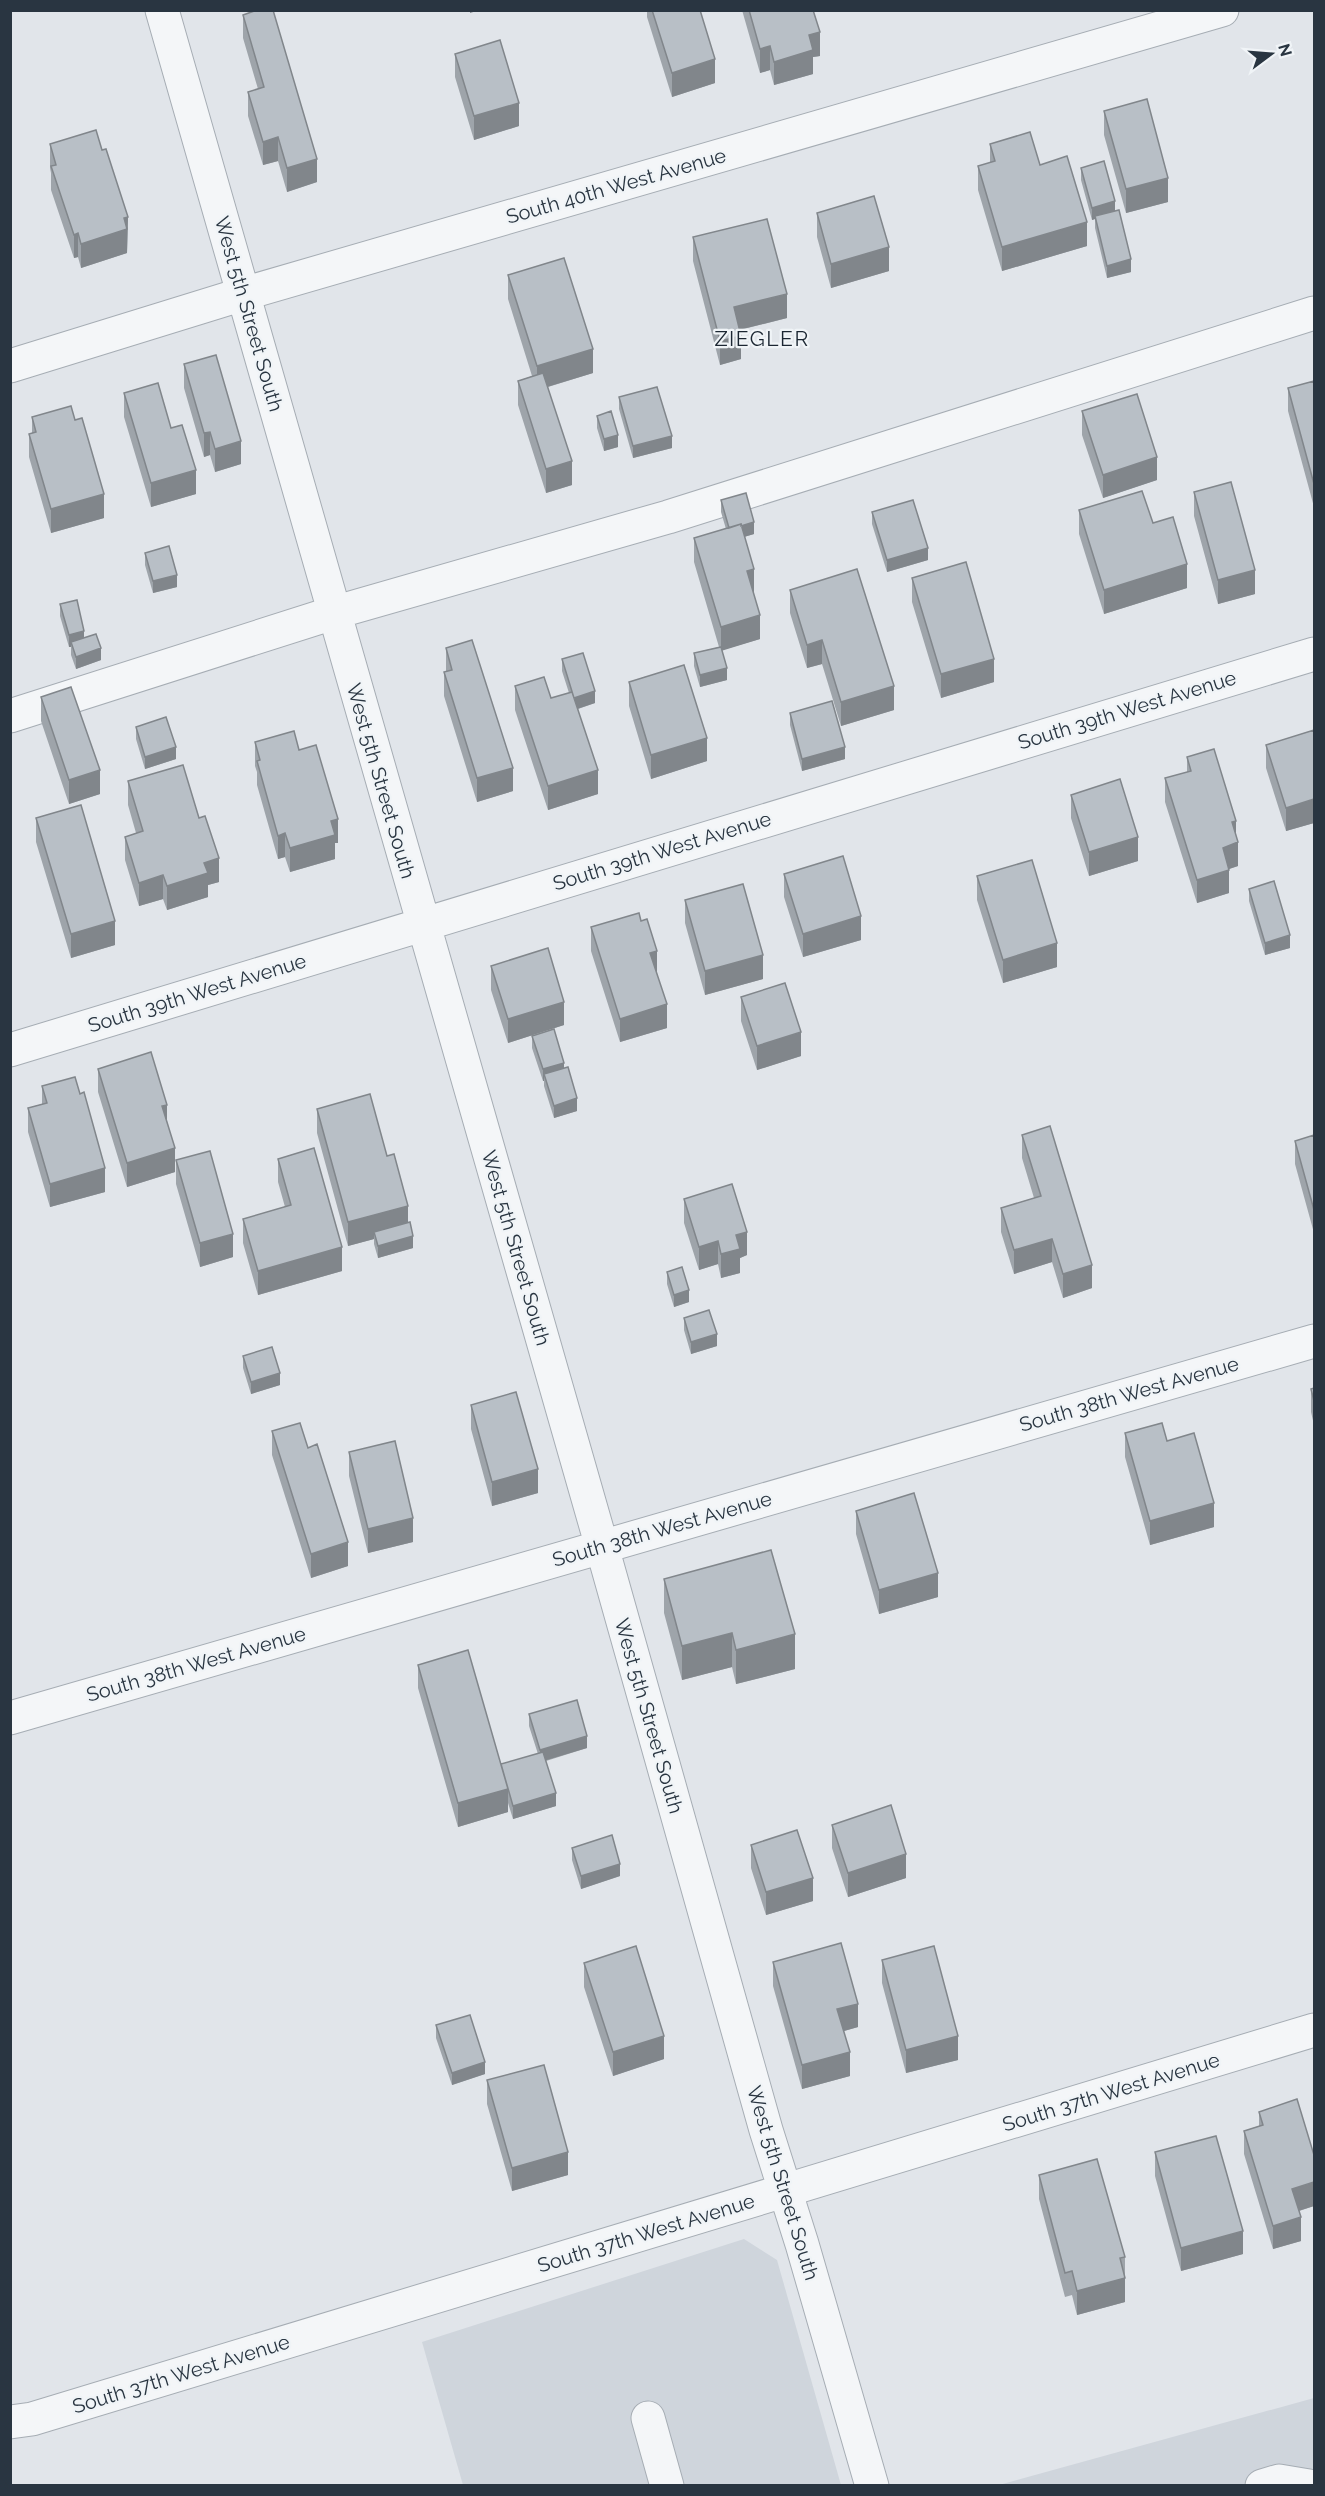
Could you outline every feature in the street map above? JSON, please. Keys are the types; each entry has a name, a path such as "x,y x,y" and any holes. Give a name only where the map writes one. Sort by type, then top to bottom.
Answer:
{"street":[{"name":"West 5th Street South","path":"162,10 422,925 872,2486"},
{"name":"South 40th West Avenue","path":"10,366 243,294 1222,10"},
{"path":"10,716 333,613 668,517 1314,313"},
{"name":"South 39th West Avenue","path":"10,1050 1314,654"},
{"name":"South 38th West Avenue","path":"10,1718 1314,1341"},
{"name":"South 37th West Avenue","path":"10,2422 32,2419 1314,2030"},
{"path":"648,2418 667,2486"},
{"path":"1262,2486 1279,2481 1309,2486"}],"shaded area":[{"path":"744,2239 777,2260 841,2485 463,2485 422,2342"},
{"path":"1314,2398 1314,2485 999,2485"}],"building":[{"path":"257,10 273,10 317,159 287,168 278,137 263,142 248,92 264,87 243,15"},
{"path":"652,10 700,10 715,59 672,73"},
{"path":"749,10 813,10 820,32 809,35 813,50 774,62 770,46 760,49"},
{"path":"500,40 519,103 474,116 455,54"},
{"path":"1147,99 1168,178 1126,189 1104,111"},
{"path":"96,130 102,150 106,149 128,217 124,218 127,229 81,244 78,233 74,235 51,166 56,165 50,144"},
{"path":"1030,132 1040,165 1067,156 1087,222 1002,247 978,166 995,161 990,144"},
{"path":"1104,161 1115,201 1092,208 1081,168"},
{"path":"874,196 889,247 831,264 817,213"},
{"path":"1119,210 1131,259 1107,266 1095,216"},
{"path":"767,219 787,294 734,307 741,336 720,341 693,237"},
{"path":"564,258 593,349 537,366 508,275"},
{"path":"216,355 241,441 215,449 210,432 204,433 184,364"},
{"path":"543,373 572,461 546,469 518,381"},
{"path":"1314,381 1314,484 1288,388"},
{"path":"158,383 171,428 182,425 196,470 151,483 124,393"},
{"path":"657,387 672,436 633,446 619,397"},
{"path":"1137,394 1157,457 1103,475 1082,411"},
{"path":"71,406 75,420 82,418 104,494 51,509 29,434 36,432 32,417"},
{"path":"611,411 618,435 604,439 597,416"},
{"path":"1231,482 1255,570 1218,580 1194,492"},
{"path":"1142,491 1153,523 1173,517 1187,564 1104,590 1079,510"},
{"path":"746,493 754,522 729,528 721,500"},
{"path":"913,500 928,548 887,560 872,512"},
{"path":"741,524 754,569 747,571 760,615 721,627 694,538"},
{"path":"169,546 177,575 153,581 145,553"},
{"path":"966,562 994,659 941,674 912,578"},
{"path":"857,569 894,686 841,702 822,640 807,645 790,590"},
{"path":"77,600 84,631 69,635 60,604"},
{"path":"96,634 101,648 76,657 71,642"},
{"path":"472,640 513,768 477,778 444,672 452,670 446,648"},
{"path":"721,647 727,668 700,675 694,653"},
{"path":"583,653 595,691 574,698 562,659"},
{"path":"684,665 707,738 651,755 629,682"},
{"path":"544,677 551,698 572,692 598,770 548,786 515,686"},
{"path":"71,687 100,770 69,780 41,697"},
{"path":"832,701 845,747 802,759 790,713"},
{"path":"166,717 176,747 145,757 136,727"},
{"path":"1314,730 1314,799 1286,808 1266,745"},
{"path":"294,731 299,750 316,745 338,819 331,821 335,835 290,848 285,833 278,836 257,761 260,760 255,742"},
{"path":"1214,749 1236,821 1232,822 1238,842 1223,848 1229,870 1197,880 1165,778 1191,771 1187,757"},
{"path":"183,765 199,818 205,816 219,858 204,863 208,873 167,886 163,875 139,883 125,837 143,831 128,781"},
{"path":"1120,779 1138,837 1089,852 1071,795"},
{"path":"81,805 115,921 71,934 36,818"},
{"path":"843,856 861,916 803,934 784,874"},
{"path":"1032,860 1057,943 1003,960 977,876"},
{"path":"1274,881 1290,935 1265,943 1249,889"},
{"path":"743,884 763,955 705,971 685,900"},
{"path":"639,913 641,921 647,919 657,951 650,953 667,1004 620,1019 591,927"},
{"path":"548,948 564,1002 508,1019 491,966"},
{"path":"785,983 801,1032 757,1046 741,997"},
{"path":"554,1029 564,1063 543,1069 532,1036"},
{"path":"151,1052 167,1105 162,1106 175,1148 127,1163 98,1069"},
{"path":"568,1067 577,1098 554,1106 544,1074"},
{"path":"75,1077 80,1094 84,1092 105,1168 50,1184 28,1108 47,1103 42,1086"},
{"path":"370,1094 387,1156 394,1154 408,1206 348,1222 317,1109"},
{"path":"1050,1126 1092,1265 1063,1274 1052,1239 1014,1250 1001,1208 1041,1196 1022,1135"},
{"path":"1314,1135 1314,1210 1295,1141"},
{"path":"314,1148 342,1247 258,1271 243,1219 291,1205 278,1159"},
{"path":"210,1151 233,1234 200,1243 176,1160"},
{"path":"732,1184 747,1232 736,1235 740,1249 721,1254 718,1241 699,1247 684,1199"},
{"path":"410,1222 413,1236 378,1246 374,1232"},
{"path":"682,1267 689,1290 674,1295 667,1272"},
{"path":"709,1310 717,1334 691,1342 684,1318"},
{"path":"272,1347 280,1373 251,1382 243,1356"},
{"path":"516,1392 538,1469 492,1482 471,1405"},
{"path":"300,1423 308,1448 317,1444 348,1542 311,1554 272,1431"},
{"path":"1162,1423 1167,1441 1194,1433 1214,1503 1150,1521 1125,1433"},
{"path":"395,1441 413,1518 368,1529 349,1452"},
{"path":"914,1493 938,1573 879,1590 856,1511"},
{"path":"771,1550 795,1634 736,1650 732,1633 682,1646 664,1579"},
{"path":"468,1650 508,1789 458,1803 418,1665"},
{"path":"577,1700 587,1736 540,1750 529,1714"},
{"path":"543,1752 556,1793 513,1806 501,1764"},
{"path":"891,1805 906,1854 848,1873 832,1825"},
{"path":"797,1830 813,1878 766,1892 751,1845"},
{"path":"612,1835 620,1864 581,1876 572,1848"},
{"path":"841,1943 858,2004 837,2009 850,2052 802,2065 773,1962"},
{"path":"636,1946 664,2036 613,2052 584,1963"},
{"path":"934,1946 958,2036 906,2050 882,1960"},
{"path":"470,2015 485,2062 452,2073 436,2025"},
{"path":"544,2065 568,2152 512,2168 487,2080"},
{"path":"1297,2099 1314,2155 1314,2182 1292,2189 1301,2217 1273,2226 1244,2131 1263,2125 1259,2112"},
{"path":"1216,2136 1243,2231 1181,2248 1155,2152"},
{"path":"1097,2159 1125,2257 1120,2258 1125,2278 1077,2291 1072,2271 1065,2273 1039,2175"}],"district":[{"name":"ZIEGLER","path":"762,339"}]}
